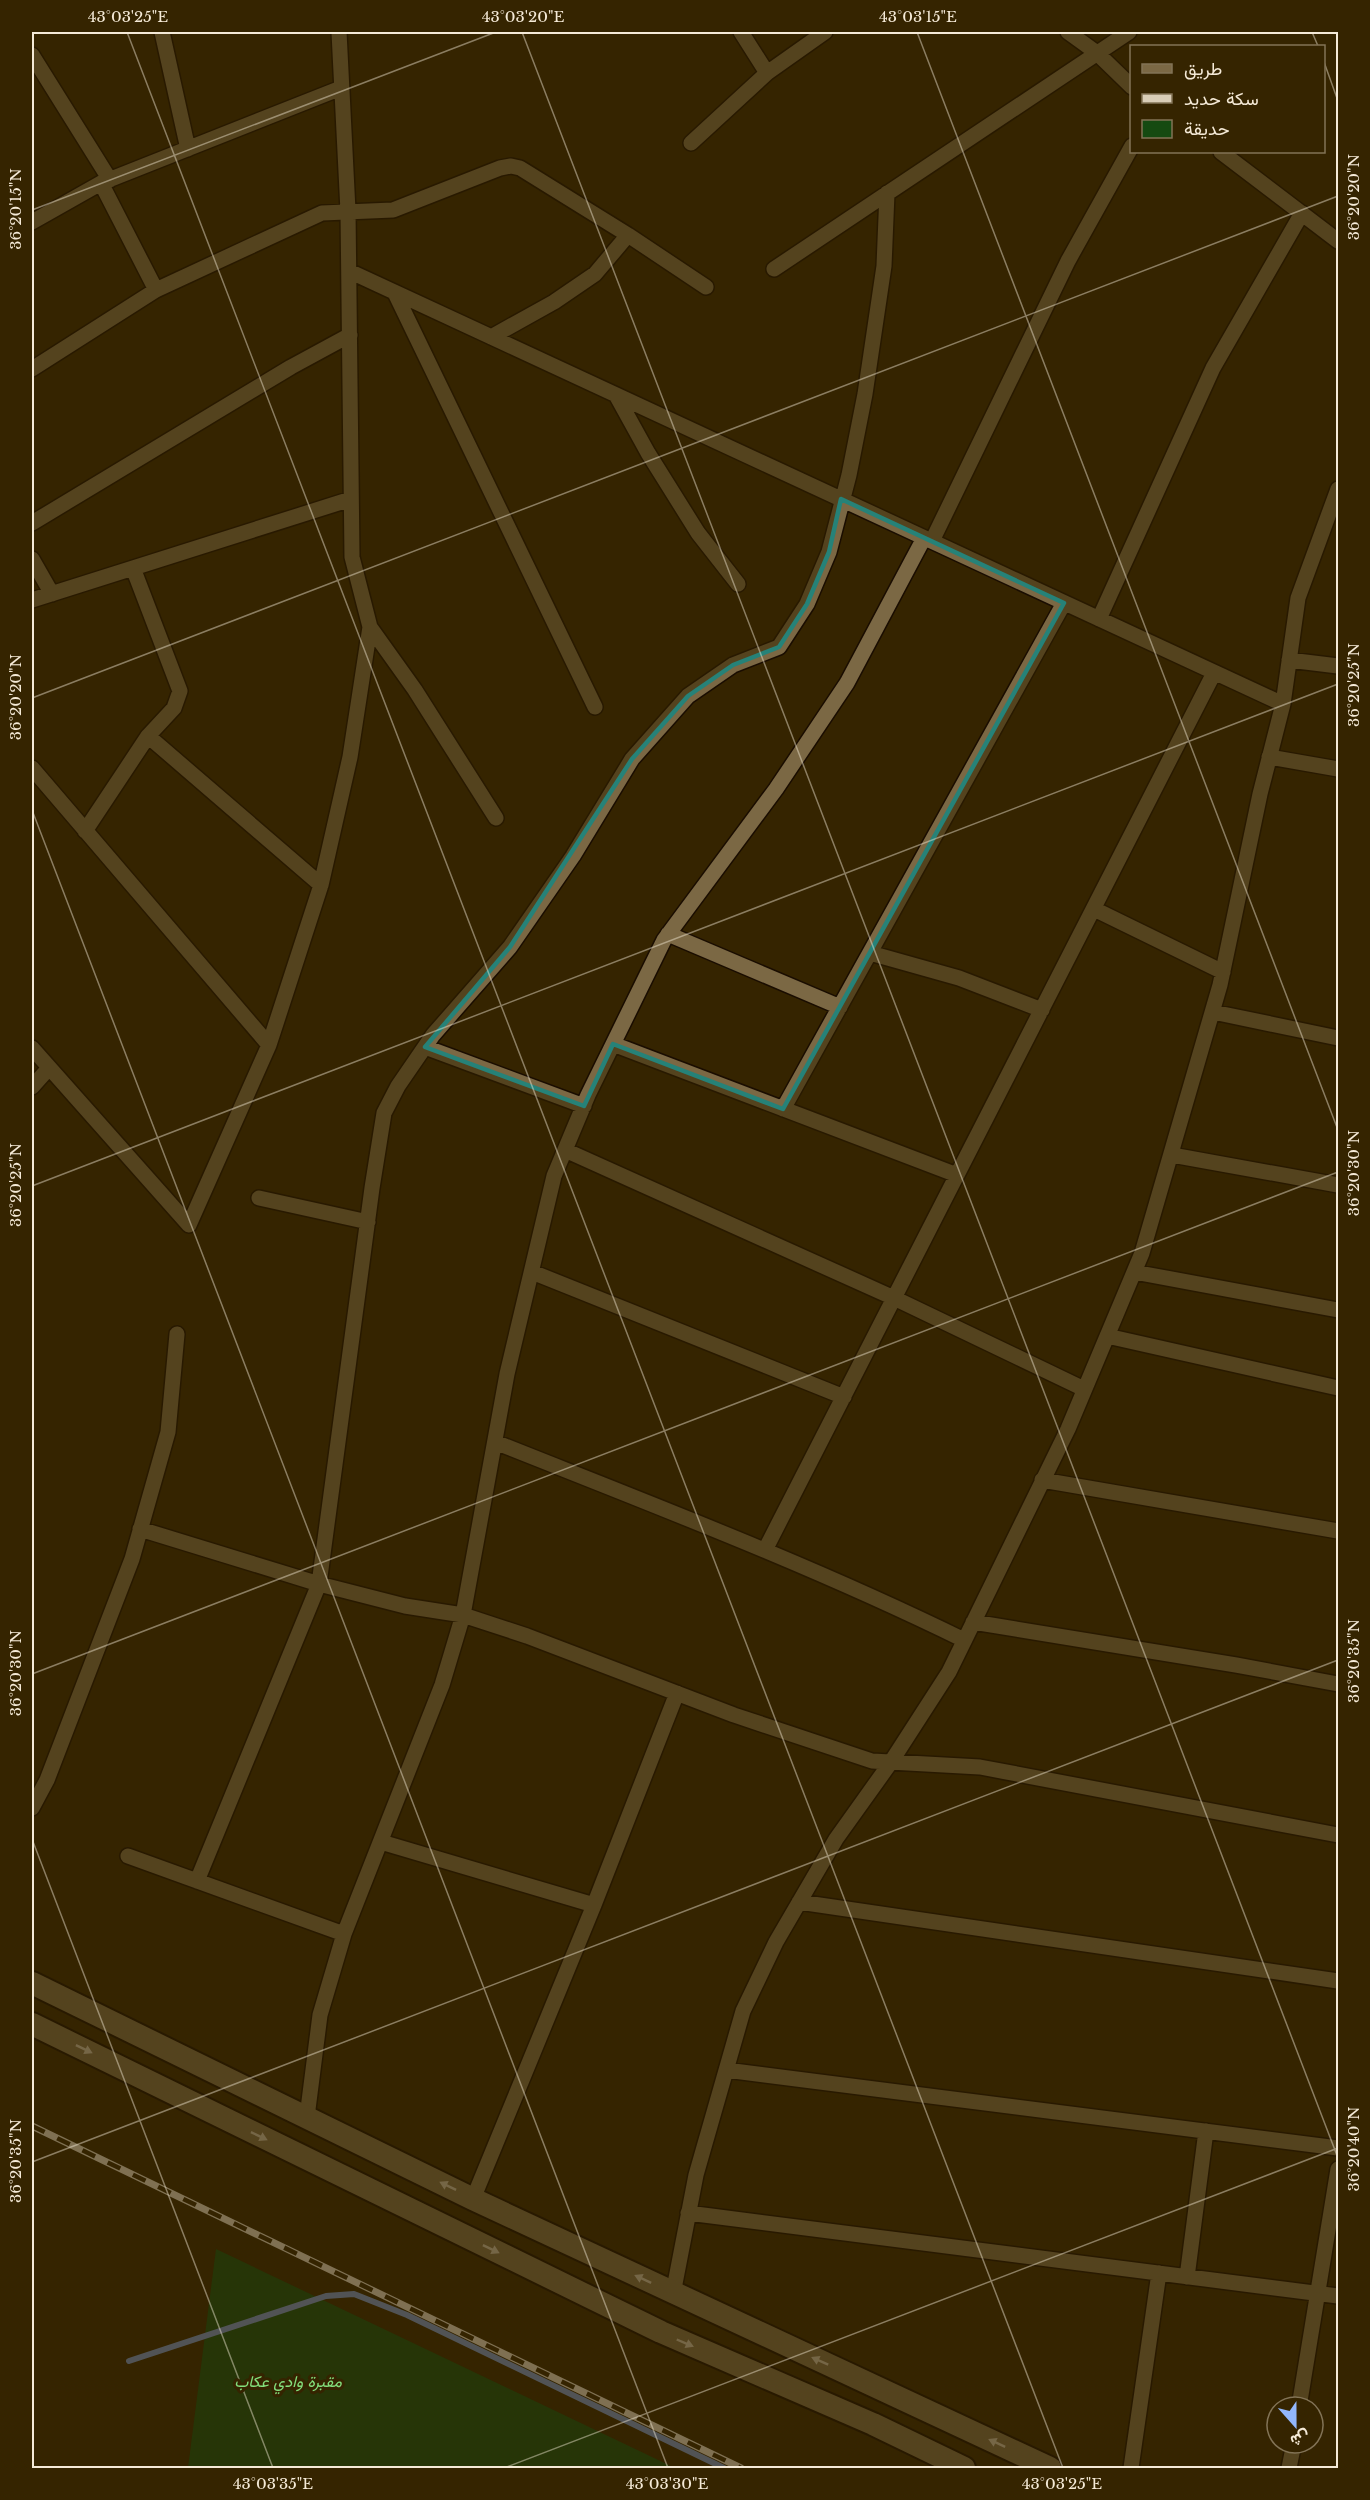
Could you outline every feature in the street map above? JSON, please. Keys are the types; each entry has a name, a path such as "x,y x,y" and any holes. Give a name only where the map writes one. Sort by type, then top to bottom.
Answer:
{"main road":[{"path":"32,1983 473,2199 1050,2469"},
{"path":"32,2024 661,2332 873,2424 964,2468"},
{"path":"873,2424 885,2390"}],"street":[{"path":"162,32 188,149"},
{"path":"32,1048 189,1225 269,1045 321,885 350,757 369,627 352,557 348,211 339,32"},
{"path":"741,32 767,73"},
{"path":"691,143 767,73 825,32"},
{"path":"1068,32 1096,53 1130,86"},
{"path":"774,269 1129,32"},
{"path":"33,62 105,182 156,290"},
{"path":"32,222 105,182 341,88"},
{"path":"307,2117 320,2015 344,1934 442,1685 464,1616 507,1374 554,1176 613,1044 668,934 776,789 847,683 928,540 1068,261 1130,148"},
{"path":"1222,153 1338,241"},
{"path":"32,369 156,290 322,213 393,210 510,166 520,168 706,287"},
{"path":"197,1881 319,1584 384,1113 398,1086 425,1047 510,947 573,856 632,759 688,696 733,665 779,647 807,604 829,552 849,475 865,394 884,266 887,193"},
{"path":"1099,619 1213,368 1302,213"},
{"path":"491,337 554,302 595,274 628,235"},
{"path":"349,271 1283,704"},
{"path":"394,293 595,707"},
{"path":"32,523 291,367 350,336"},
{"path":"616,396 648,453 698,532 738,584"},
{"path":"673,2294 696,2175 743,2011 776,1942 836,1839 891,1762 949,1672 1084,1389 1142,1253 1223,972 1269,756 1283,704 1298,598 1338,489"},
{"path":"32,600 351,499"},
{"path":"32,559 52,594"},
{"path":"86,831 148,736 174,708 180,691 133,568"},
{"path":"783,1109 1064,603"},
{"path":"369,627 415,690 496,818"},
{"path":"1289,660 1338,666"},
{"path":"765,1550 1214,673"},
{"path":"148,736 321,885"},
{"path":"1269,756 1338,769"},
{"path":"32,768 269,1045"},
{"path":"1094,909 1223,972"},
{"path":"668,934 840,1007"},
{"path":"870,953 959,978 1042,1010"},
{"path":"1213,1012 1338,1038"},
{"path":"613,1044 957,1175"},
{"path":"425,1047 584,1106"},
{"path":"32,1087 49,1068"},
{"path":"565,1150 894,1298 1084,1389"},
{"path":"1172,1155 1338,1185"},
{"path":"259,1198 368,1222"},
{"path":"532,1272 844,1397"},
{"path":"1134,1272 1338,1310"},
{"path":"32,1808 47,1780 132,1559 168,1432 177,1334"},
{"path":"1107,1336 1338,1388"},
{"path":"495,1442 765,1550 899,1608 964,1640"},
{"path":"1042,1480 1338,1531"},
{"path":"140,1529 319,1584 405,1606 464,1616 526,1636 677,1693 872,1761 980,1767 1338,1836"},
{"path":"973,1622 1338,1684"},
{"path":"473,2199 594,1905 677,1693"},
{"path":"381,1842 594,1905"},
{"path":"128,1856 344,1934"},
{"path":"799,1902 1338,1982"},
{"path":"726,2070 1338,2148"},
{"path":"1187,2277 1206,2131"},
{"path":"1301,2395 1338,2169"},
{"path":"688,2213 1338,2296"},
{"path":"1131,2469 1159,2273"}],"highlighted area":[{"path":"841,499 1064,603 783,1109 613,1044 584,1106 425,1047 510,947 632,759 688,696 733,665 779,647 807,604 829,552"}],"green space":[{"name":"مقبرة وادي عكاب","path":"216,2249 675,2468 188,2468"}],"waterway":[{"path":"129,2361 326,2296 354,2294 407,2315 724,2468"}],"railway":[{"path":"32,2126 741,2468"}]}
